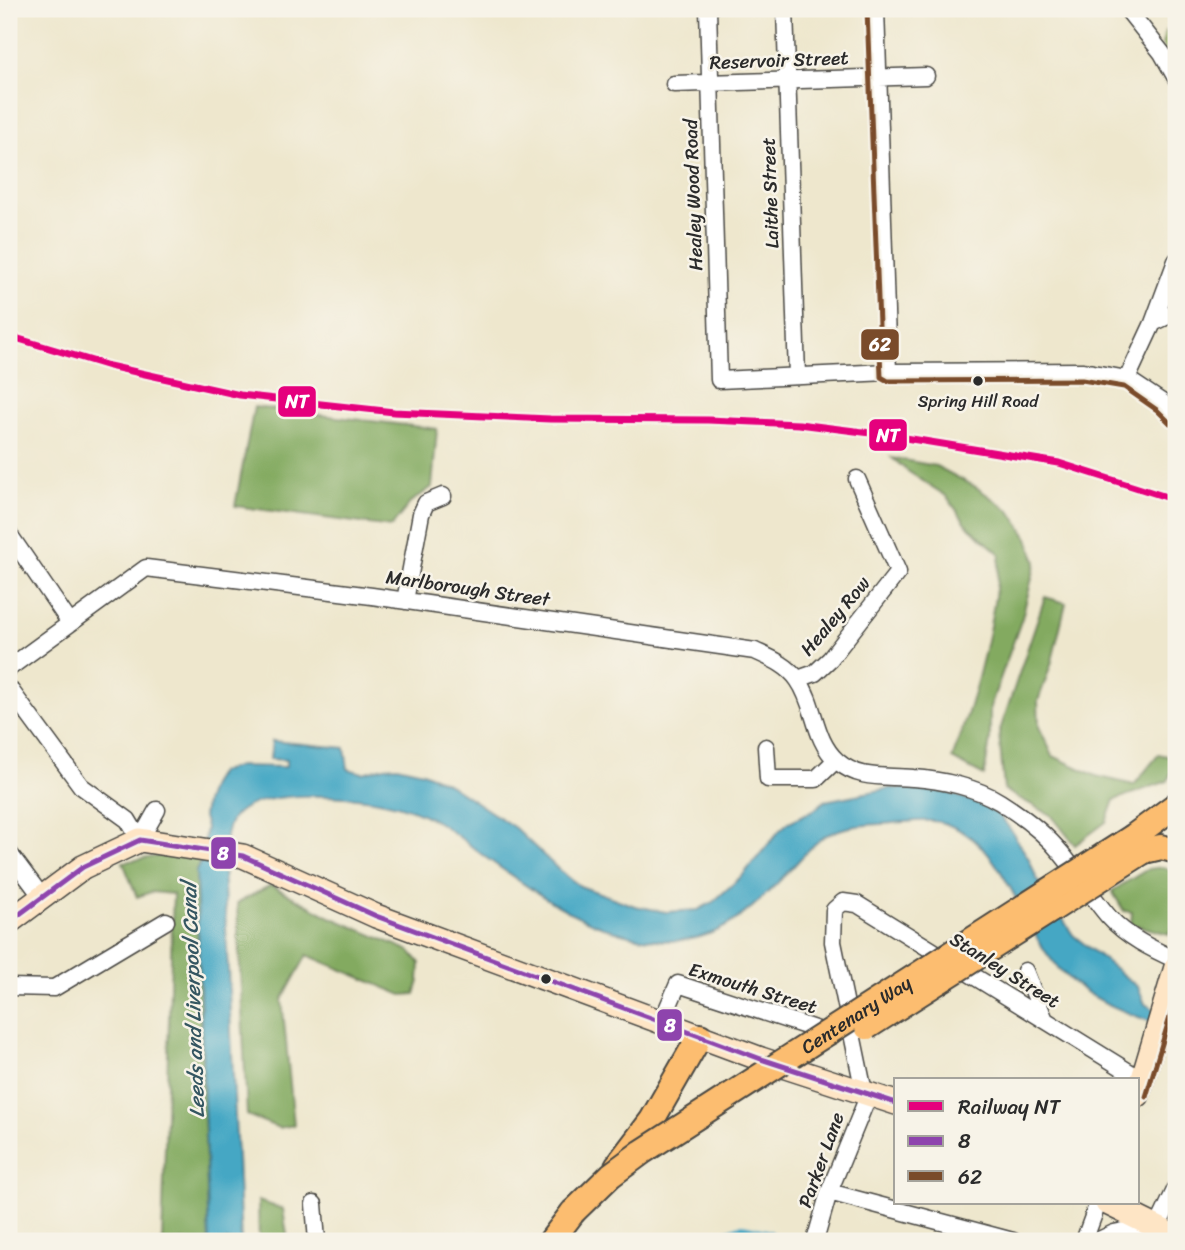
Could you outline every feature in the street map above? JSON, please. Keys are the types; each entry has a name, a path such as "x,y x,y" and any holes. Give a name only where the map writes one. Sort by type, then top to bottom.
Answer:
{"main road":[{"path":"1176,808 1176,842"},
{"name":"Centenary Way","path":"551,1241 580,1215 643,1170 1139,843 1176,808"},
{"path":"1139,843 1176,851"},
{"name":"Centenary Way","path":"570,1241 580,1215 611,1175 687,1123 1139,843"},
{"path":"611,1175 652,1120 701,1036"}],"street":[{"name":"Healey Wood Road","path":"708,9 719,380 797,376"},
{"name":"Laithe Street","path":"785,9 797,376"},
{"path":"876,9 888,372"},
{"path":"1127,9 1162,53 1176,78"},
{"name":"Reservoir Street","path":"674,84 926,76"},
{"path":"1127,379 1153,323 1176,261"},
{"path":"1153,323 1176,312"},
{"path":"797,376 888,372 1083,371 1127,379 1163,402 1176,417"},
{"name":"Healey Row","path":"798,679 815,673 830,659 898,572 857,479"},
{"path":"405,601 421,514 426,503 443,496"},
{"path":"9,534 70,623 9,668"},
{"name":"Marlborough Street","path":"70,623 146,568 735,646 755,651 780,663 798,679"},
{"path":"798,679 809,700 817,730 836,760 849,769 870,777 913,778 951,784 998,800 1053,843 1109,917 1142,943 1176,960"},
{"path":"9,688 81,786 128,820 140,840"},
{"path":"766,747 768,779 816,779 836,760"},
{"path":"140,840 157,810"},
{"path":"9,922 83,867 140,840 243,856 376,916 701,1036 894,1102"},
{"path":"9,853 42,897"},
{"name":"Stanley Street","path":"853,1042 832,933 834,910 843,902 857,904 1045,1020 1127,1078"},
{"path":"9,987 54,988 166,921"},
{"path":"1140,1087 1176,967"},
{"path":"1025,971 1045,1020"},
{"name":"Exmouth Street","path":"662,1021 678,984 853,1042"},
{"path":"853,1042 866,1093"},
{"name":"Parker Lane","path":"815,1241 829,1192 866,1093"},
{"path":"1163,1229 1176,1188"},
{"path":"829,1192 1013,1241"},
{"path":"314,1204 317,1241"},
{"path":"1084,1241 1098,1204"},
{"path":"1109,1204 1163,1229"},
{"path":"1097,1241 1114,1233 1163,1229"}],"green space":[{"path":"1166,31 1176,36 1176,67 1162,44"},
{"path":"254,407 437,429 432,487 411,502 391,527 235,506"},
{"path":"892,458 936,466 976,487 1010,511 1028,538 1036,562 1022,618 990,707 990,740 984,776 952,759 983,658 1000,554 969,527 946,496"},
{"path":"1045,597 1066,603 1051,665 1038,701 1039,727 1053,756 1096,776 1134,785 1159,754 1176,758 1168,781 1114,800 1106,822 1075,845 1051,815 1004,790 999,733"},
{"path":"171,854 201,858 196,871 209,1241 162,1241 173,894 151,892 137,897 123,862"},
{"path":"1163,867 1176,872 1176,922 1169,934 1131,924 1132,912 1124,911 1112,891 1148,869"},
{"path":"271,885 328,916 410,951 420,963 415,994 402,995 307,955 282,1000 294,1125 279,1128 247,1115 237,903"},
{"path":"258,1201 283,1209 288,1241 259,1241"}],"water":[{"path":"272,741 345,748 348,769 363,773 397,766 423,772 447,783 515,828 560,871 580,886 635,906 666,912 698,910 713,902 743,875 780,830 825,801 891,788 948,793 998,814 1029,859 1036,877 1073,935 1138,987 1145,1004 1176,1021 1176,1032 1116,1008 1075,984 1048,955 1000,869 985,851 968,835 940,822 867,825 833,832 815,844 736,920 699,937 656,940 609,929 551,902 440,824 409,809 390,803 349,797 303,796 260,802 243,809 229,824 223,865 241,1241 209,1241 196,871 201,862 206,827 203,817 211,785 219,772 239,766 286,767 286,760 270,759"}],"waterway":[{"path":"729,1241 742,1236 765,1241"}],"rail line":[{"name":"NT","path":"9,336 109,366 240,395 394,412 550,419 708,420 799,424 887,435 1059,463 1176,500"}],"transit line":[{"name":"62","path":"867,9 881,377 888,381 1082,380 1124,387 1157,410 1170,423"},
{"name":"8","path":"9,922 83,867 140,840 243,856 376,916 761,1059 894,1102"},
{"name":"62","path":"1146,1097 1176,997"}],"place":[{"name":"Spring Hill Road","path":"978,381"}],"water label":[{"name":"Leeds and Liverpool Canal","path":"193,1000"}]}
